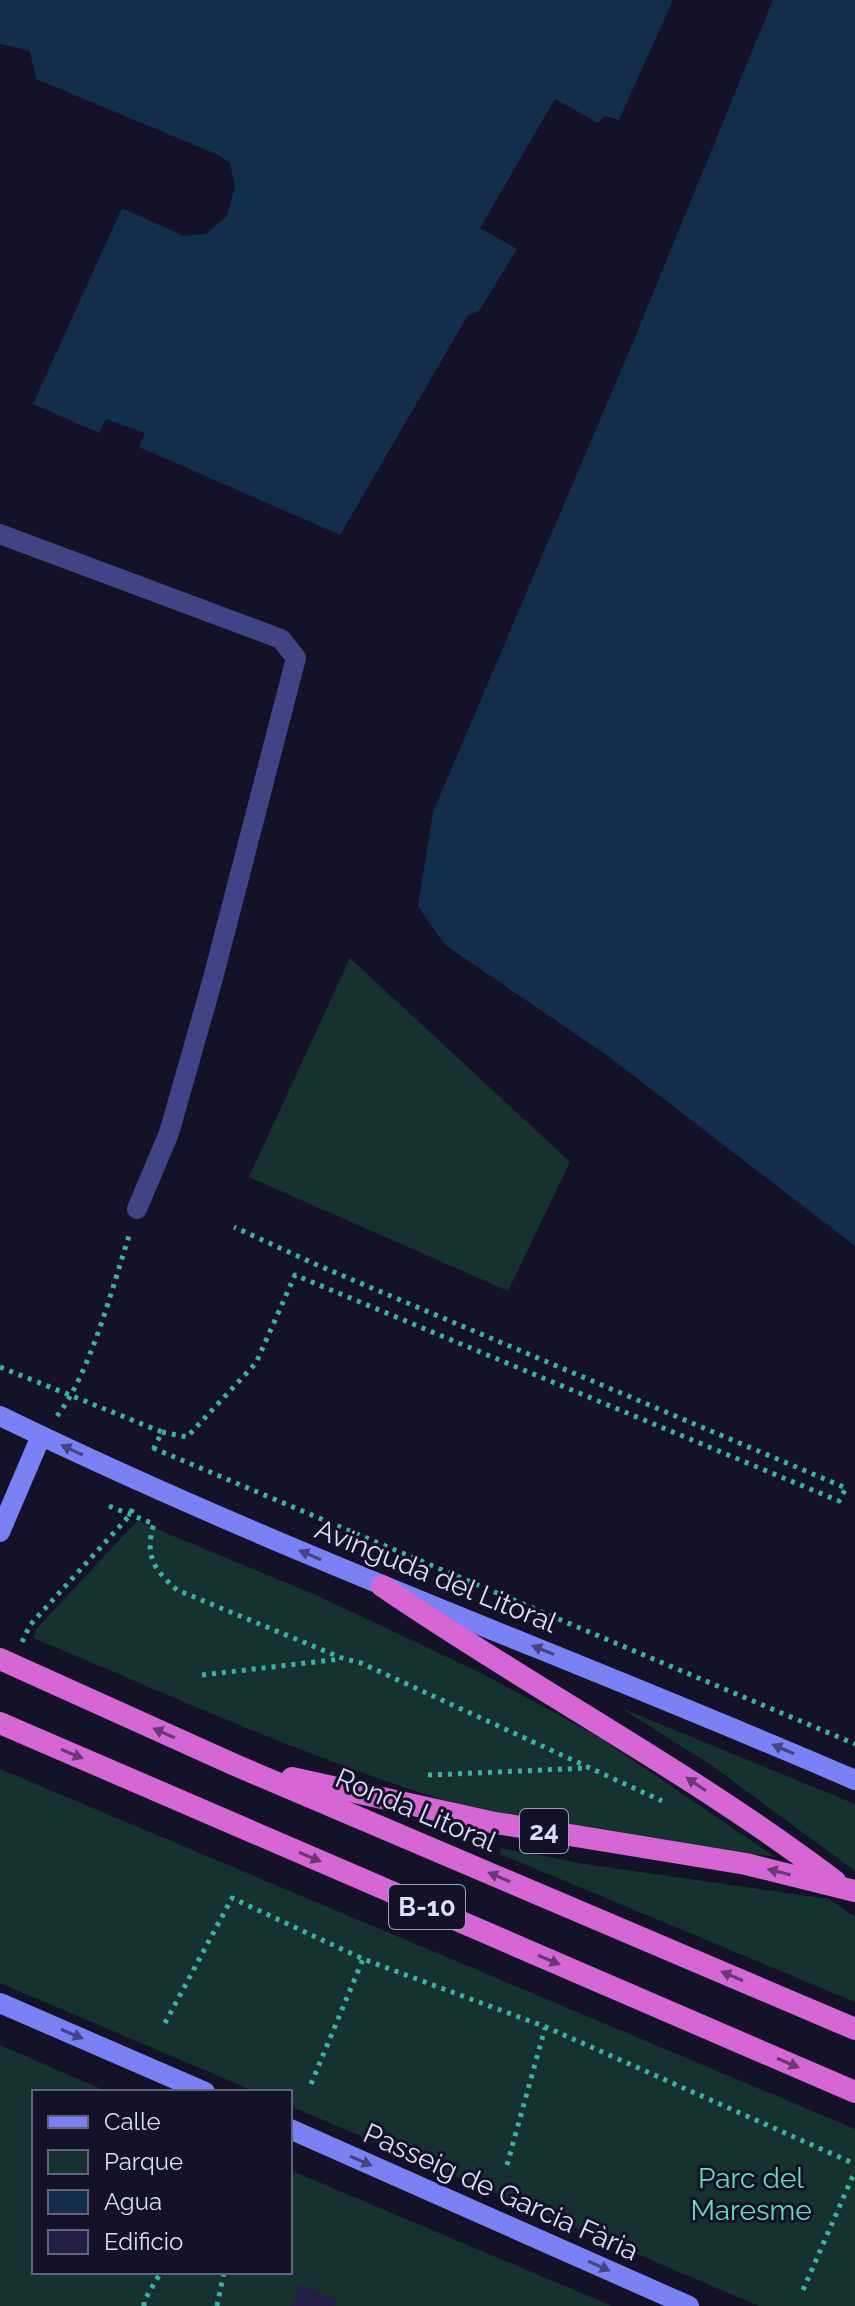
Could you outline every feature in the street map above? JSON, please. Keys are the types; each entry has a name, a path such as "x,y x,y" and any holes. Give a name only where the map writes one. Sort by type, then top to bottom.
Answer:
{"highway":[{"path":"382,1586 445,1629 669,1766 855,1894"},
{"name":"Ronda Litoral","path":"0,1659 235,1765 855,2029"},
{"name":"B-10","path":"0,1723 855,2092"},
{"name":"24","path":"235,1765 490,1822 746,1864 855,1894"}],"main road":[{"name":"Avinguda del Litoral","path":"0,1416 153,1488 382,1586 690,1709 855,1780"},
{"path":"0,1532 41,1436"},
{"path":"0,2003 200,2090"},
{"name":"Passeig de Garcia Fària","path":"292,2130 689,2306"}],"lane":[{"path":"0,534 281,639 296,658 212,982 169,1133 137,1209"}],"path":[{"path":"41,1436 72,1396 105,1311 137,1209"},
{"path":"0,1367 162,1432 187,1437 256,1363 295,1275 839,1501 846,1488 344,1277 234,1227"},
{"path":"162,1432 153,1450 855,1744"},
{"path":"109,1506 154,1524 149,1551 163,1578 177,1590 361,1663 662,1801"},
{"path":"30,1625 130,1515"},
{"path":"202,1675 342,1658"},
{"path":"428,1775 590,1768"},
{"path":"165,2023 232,1898 363,1959 546,2027 855,2164"},
{"path":"311,2084 363,1959"},
{"path":"507,2165 546,2027"},
{"path":"803,2290 855,2171"},
{"path":"144,2306 160,2274"},
{"path":"217,2306 224,2274"}],"green space":[{"path":"350,958 570,1162 508,1291 249,1177"},
{"path":"137,1521 318,1596 481,1673 599,1737 775,1857 556,1826 428,1795 278,1741 33,1638 37,1628"},
{"path":"621,1708 855,1804 855,1871 711,1765"},
{"name":"Parc del Maresme","path":"0,1769 855,2129 855,2306 759,2306 292,2107 292,2090 251,2090 0,1983"},
{"path":"501,1848 585,1864 829,1899 855,1917 855,2002 500,1854"},
{"path":"0,2045 103,2090 32,2090 32,2274 292,2274 292,2171 612,2306 0,2306"}],"water":[{"path":"0,0 673,0 619,120 605,116 598,123 555,99 480,228 517,249 479,311 468,315 340,535 139,447 145,433 106,419 99,433 33,404 122,208 184,236 206,234 227,216 235,187 230,163 216,154 36,79 30,51 0,44"},
{"path":"773,0 855,0 855,1246 608,1056 445,945 418,906 433,812 631,347"}],"building":[{"path":"300,2283 336,2300 334,2306 290,2306"}]}
